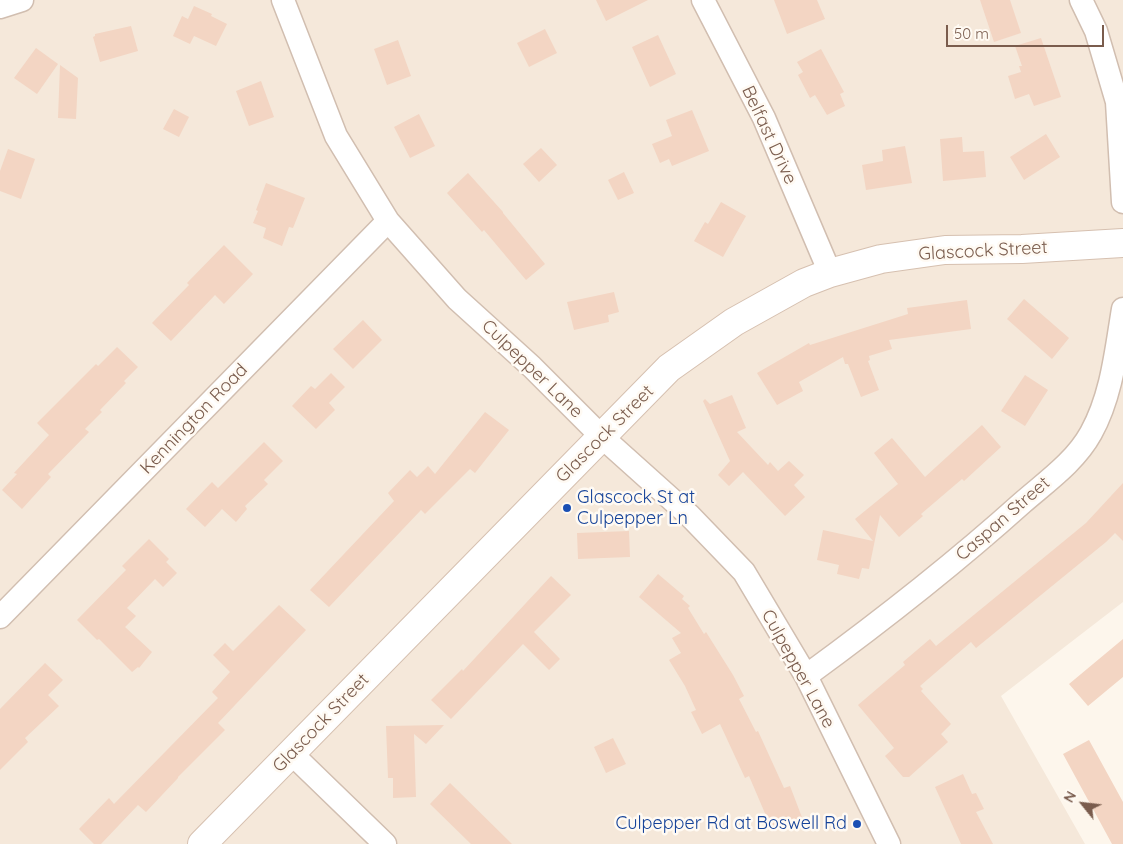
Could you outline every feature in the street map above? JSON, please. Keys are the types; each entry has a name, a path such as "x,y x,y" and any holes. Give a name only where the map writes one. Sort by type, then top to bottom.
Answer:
{"street":[{"path":"0,7 22,0"},
{"name":"Culpepper Lane","path":"283,0 336,136 388,221 457,299 532,367 602,437 689,515 744,572 806,676 889,844"},
{"name":"Belfast Drive","path":"703,0 764,118 830,273"},
{"path":"1081,0 1096,31 1117,102 1123,202"},
{"name":"Kennington Road","path":"0,618 388,221"},
{"name":"Glascock Street","path":"202,844 669,368 734,322 804,283 830,273 881,259 945,250 1022,249 1123,243"},
{"name":"Caspan Street","path":"806,676 880,622 1009,515 1072,458 1091,433 1110,386 1123,309"},
{"path":"292,752 385,844"}],"shaded area":[{"path":"0,0 1123,0 1123,602 1001,696 1085,844 0,844"}],"building":[{"path":"596,0 648,0 606,21"},
{"path":"774,0 817,0 825,19 787,34"},
{"path":"980,0 1010,0 1021,33 994,42"},
{"path":"194,6 212,14 211,16 227,24 216,46 194,36 190,44 173,36 182,16 188,19"},
{"path":"131,26 138,51 100,62 93,37 95,34"},
{"path":"545,29 557,53 529,67 517,43"},
{"path":"658,35 676,74 650,87 632,47"},
{"path":"1041,38 1061,97 1034,106 1029,94 1015,99 1008,76 1021,72 1019,66 1022,66 1015,46"},
{"path":"398,40 411,76 387,85 374,49"},
{"path":"36,48 58,64 37,94 14,78"},
{"path":"821,49 844,92 840,94 845,106 827,115 815,95 810,98 798,75 803,72 797,62"},
{"path":"60,65 78,78 76,119 58,118"},
{"path":"261,81 274,117 249,126 236,91"},
{"path":"174,109 189,117 179,137 163,129"},
{"path":"692,110 709,151 672,166 669,159 660,163 652,144 672,136 666,120"},
{"path":"419,114 435,146 410,158 394,127"},
{"path":"1046,134 1060,157 1024,180 1010,157"},
{"path":"962,137 963,152 984,151 986,177 943,181 940,139"},
{"path":"905,146 912,183 866,190 862,165 883,161 882,150"},
{"path":"541,148 557,165 539,182 523,164"},
{"path":"8,149 35,159 21,199 0,191 0,171"},
{"path":"624,172 634,193 618,200 608,180"},
{"path":"468,173 503,212 545,264 526,280 484,230 482,232 447,193"},
{"path":"266,183 305,198 293,228 289,227 282,246 263,238 266,228 253,223"},
{"path":"721,202 746,216 723,257 694,241 705,222 708,224"},
{"path":"224,245 253,274 224,304 215,295 171,341 152,323"},
{"path":"614,292 619,312 608,315 609,322 574,330 567,302"},
{"path":"1024,299 1069,338 1052,359 1007,319"},
{"path":"967,300 971,329 889,340 892,349 869,356 870,360 868,361 879,390 861,397 848,364 845,364 843,357 799,382 803,391 777,405 757,373 809,343 810,345 908,314 907,308"},
{"path":"363,320 382,340 353,369 333,349"},
{"path":"117,347 138,367 124,381 126,383 100,410 102,412 85,429 89,432 48,474 51,477 22,509 2,490 17,474 14,473 49,435 37,423 96,364 98,366"},
{"path":"331,373 345,387 329,403 335,410 316,429 292,406 311,386 315,389"},
{"path":"1025,375 1048,390 1025,426 1001,411"},
{"path":"732,395 746,428 737,432 768,465 770,462 778,471 789,461 804,475 794,485 805,497 785,516 743,472 729,486 718,475 730,461 703,401 705,399 710,404"},
{"path":"485,412 509,430 475,473 470,469 425,514 421,510 329,607 310,590 394,501 388,493 410,470 417,477 428,466 435,474"},
{"path":"982,425 1001,447 964,481 962,479 921,514 923,516 899,537 880,515 869,569 862,568 859,579 837,574 839,565 817,560 823,530 873,541 855,519 898,484 874,453 892,438 925,477"},
{"path":"264,442 283,461 264,480 268,484 245,506 247,509 236,522 222,509 205,527 186,509 212,482 218,488"},
{"path":"1123,483 1123,541 1115,533 976,648 971,642 920,686 923,689 921,691 951,724 941,734 948,742 909,777 903,777 885,756 894,748 858,705 905,665 903,662 930,639 936,646 1086,523"},
{"path":"629,531 630,557 578,559 577,533"},
{"path":"149,539 169,559 166,562 177,573 163,587 155,579 127,608 136,616 125,627 152,652 139,668 132,672 77,620 126,570 122,566"},
{"path":"658,574 684,596 682,599 690,606 688,608 704,634 706,632 733,675 744,696 739,699 756,732 758,731 784,788 790,786 803,820 773,832 749,776 745,778 720,724 702,734 691,712 696,710 685,686 669,660 681,653 672,638 681,633 639,597"},
{"path":"551,576 571,595 534,632 560,659 549,670 523,644 451,719 431,700 462,669 463,671"},
{"path":"279,605 306,630 218,723 225,730 146,812 138,805 101,844 94,844 79,829 109,798 114,804 218,698 212,692 230,672 213,655 225,643 233,651"},
{"path":"1123,639 1123,677 1088,706 1069,684"},
{"path":"45,663 63,680 48,695 59,706 25,738 28,742 0,770 0,709"},
{"path":"444,725 426,744 414,734 416,797 393,798 393,778 388,778 386,726"},
{"path":"613,738 626,764 606,773 594,747"},
{"path":"1089,740 1123,802 1123,844 1112,844 1063,754"},
{"path":"963,774 972,794 976,793 984,809 976,812 993,844 961,844 935,787"},
{"path":"450,783 512,844 471,844 430,804"}],"place":[{"name":"Glascock St at Culpepper Ln","path":"567,508"},
{"name":"Culpepper Rd at Boswell Rd","path":"857,824"}]}
